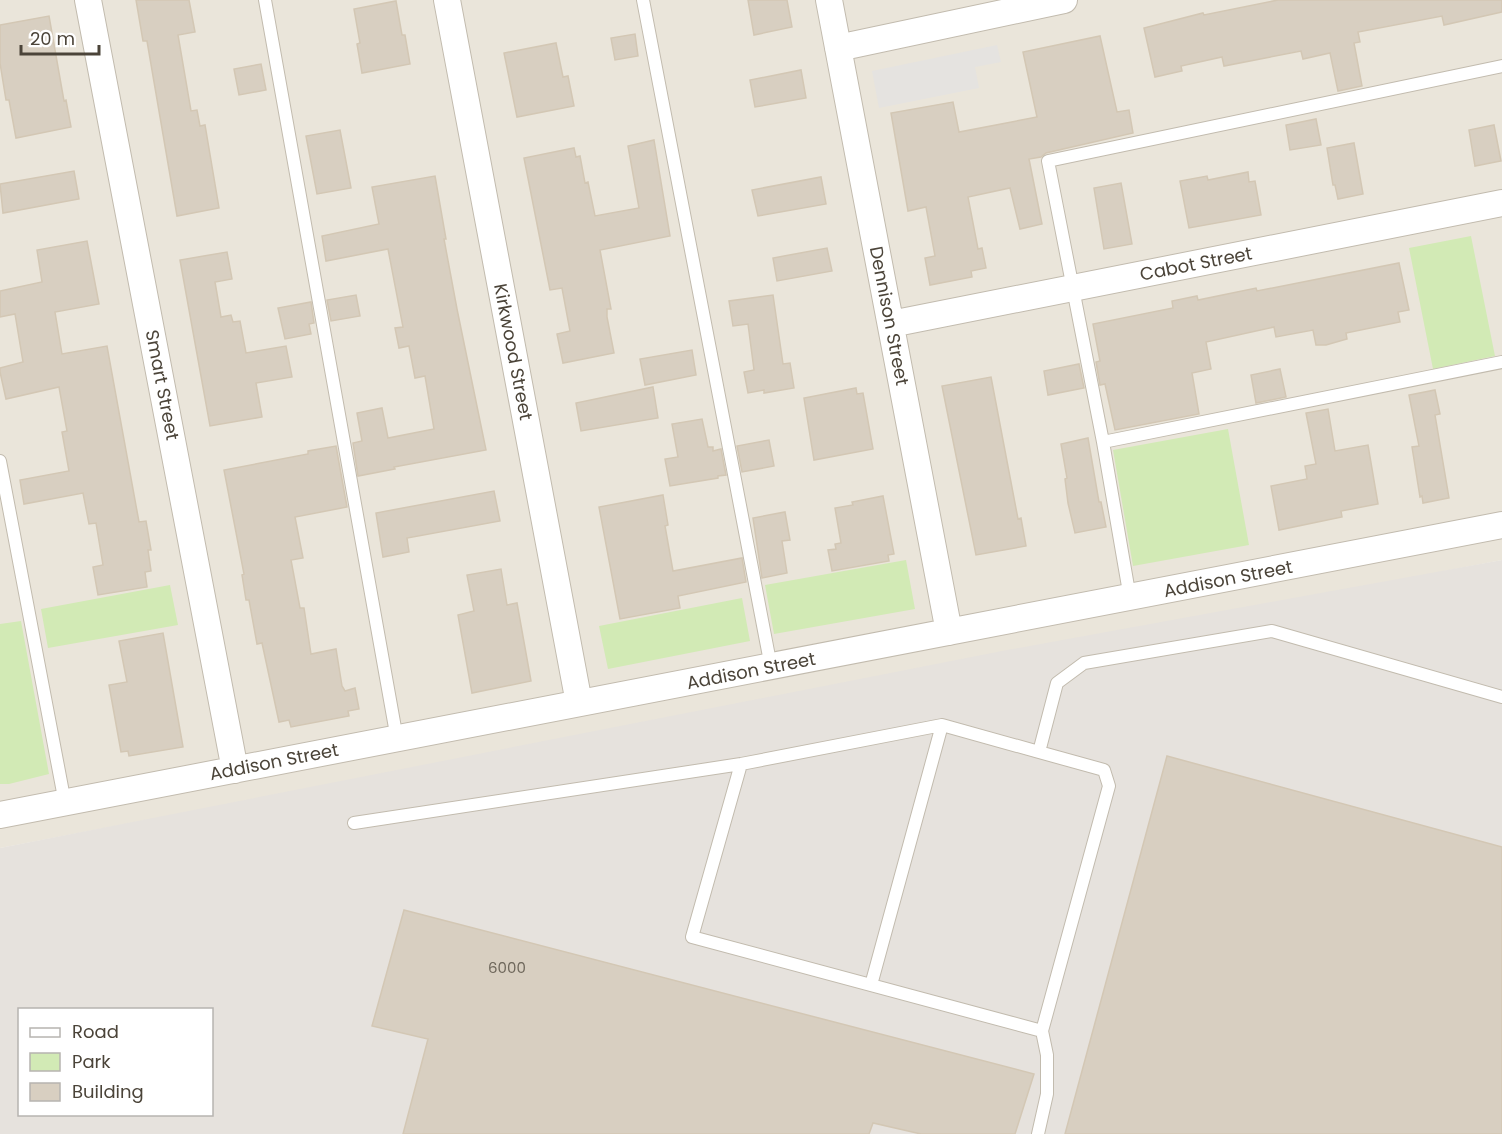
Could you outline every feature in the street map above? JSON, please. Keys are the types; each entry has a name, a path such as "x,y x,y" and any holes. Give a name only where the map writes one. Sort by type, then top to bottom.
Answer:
{"street":[{"name":"Smart Street","path":"88,0 235,770"},
{"name":"Kirkwood Street","path":"447,0 579,703"},
{"name":"Dennison Street","path":"829,0 949,632"},
{"path":"838,48 1064,0"},
{"name":"Cabot Street","path":"891,324 1502,203"},
{"name":"Addison Street","path":"0,815 1502,525"}],"lane":[{"path":"265,0 397,739"},
{"path":"643,0 771,667"},
{"path":"1130,598 1103,442 1048,161 1502,66"},
{"path":"1103,442 1502,362"},
{"path":"0,461 64,803"},
{"path":"1039,752 1057,683 1084,663 1272,631 1502,697"},
{"path":"871,985 942,725"},
{"path":"354,823 741,764 942,725 1104,770 1109,786 1042,1031 1047,1055 1047,1094 1038,1134"},
{"path":"741,764 692,937 1042,1031"}],"shaded area":[{"path":"0,0 1502,0 1502,560 0,848"},
{"path":"997,45 1001,62 975,67 979,88 879,108 872,71"},
{"path":"1502,560 1502,1134 0,1134 0,848 1002,651"}],"green space":[{"path":"1471,236 1495,356 1433,369 1409,248"},
{"path":"1228,429 1249,545 1133,566 1113,450"},
{"path":"906,560 915,609 774,634 765,585"},
{"path":"170,585 178,625 48,648 41,609"},
{"path":"742,598 750,641 608,669 599,626"},
{"path":"21,621 49,774 0,784 0,624"}],"building":[{"path":"136,0 189,0 195,32 178,35 191,111 197,110 200,126 205,125 219,208 177,216 147,41 143,41"},
{"path":"748,0 787,0 792,27 754,35"},
{"path":"1278,0 1502,0 1502,12 1444,25 1442,16 1358,32 1360,42 1354,43 1362,86 1338,91 1330,53 1303,59 1301,51 1224,66 1222,57 1181,66 1182,71 1155,77 1144,28 1203,13 1204,15"},
{"path":"396,1 410,64 362,73 354,9"},
{"path":"49,16 64,101 66,100 71,127 16,138 9,100 6,100 0,63 0,25"},
{"path":"635,34 638,56 615,60 611,38"},
{"path":"1100,36 1117,112 1129,110 1133,133 1029,159 1042,224 1020,229 1010,188 968,197 978,249 982,248 986,268 971,271 972,277 930,285 925,258 935,256 926,207 908,211 891,113 953,102 959,132 1037,117 1023,52"},
{"path":"556,43 563,77 568,76 574,106 517,117 504,53"},
{"path":"261,64 266,90 239,95 234,69"},
{"path":"801,70 806,98 755,107 750,80"},
{"path":"1316,119 1321,145 1290,150 1286,125"},
{"path":"1494,125 1501,161 1475,166 1469,130"},
{"path":"340,130 351,188 317,194 306,136"},
{"path":"654,140 670,236 600,250 611,309 607,309 607,317 614,353 563,363 557,334 570,331 562,288 550,290 524,158 574,148 576,157 580,156 595,216 639,208 628,146"},
{"path":"1354,143 1363,194 1338,199 1335,185 1333,185 1327,148"},
{"path":"74,171 79,199 3,213 0,184"},
{"path":"1248,172 1249,182 1255,181 1261,215 1189,228 1180,181 1207,176 1208,180"},
{"path":"435,176 457,309 486,450 358,476 353,443 362,441 357,413 382,408 388,438 434,429 425,376 415,378 409,346 399,348 395,328 403,327 388,249 326,261 322,236 379,224 372,187"},
{"path":"821,177 826,204 758,216 752,190"},
{"path":"1121,183 1132,244 1104,249 1094,188"},
{"path":"87,241 99,304 55,312 62,354 107,346 139,522 146,521 151,550 148,550 151,571 145,572 147,587 98,595 93,567 103,565 96,523 89,524 83,493 24,504 20,480 69,471 62,432 67,431 59,387 6,399 0,372 0,368 23,362 15,314 0,317 0,291 42,282 37,250"},
{"path":"827,248 832,271 777,281 773,258"},
{"path":"227,252 232,279 215,282 221,317 231,315 233,322 240,321 246,353 286,346 292,377 256,383 262,417 210,426 180,260"},
{"path":"1399,263 1409,310 1398,312 1400,322 1346,333 1347,339 1326,345 1316,345 1313,330 1276,337 1274,327 1206,342 1211,369 1192,373 1199,414 1115,430 1105,384 1100,385 1096,362 1100,361 1093,324 1173,308 1172,301 1197,296 1198,300 1256,288 1257,291"},
{"path":"356,295 360,316 331,321 327,300"},
{"path":"773,295 783,364 790,363 794,388 748,393 744,372 754,370 748,324 733,326 729,301"},
{"path":"311,302 314,323 309,324 311,334 285,339 278,308"},
{"path":"692,350 696,375 645,385 640,359"},
{"path":"1079,364 1084,388 1048,395 1044,371"},
{"path":"1280,369 1286,397 1256,403 1251,375"},
{"path":"991,377 1018,519 1021,518 1026,546 976,555 942,386"},
{"path":"653,387 658,418 581,431 576,403"},
{"path":"856,388 857,394 863,393 873,449 814,460 804,398"},
{"path":"1435,390 1440,414 1435,415 1449,498 1423,503 1412,447 1419,446 1409,395"},
{"path":"1328,409 1335,451 1368,445 1378,504 1341,511 1342,517 1279,530 1271,486 1307,479 1305,466 1316,464 1306,413"},
{"path":"702,419 708,447 713,447 713,451 721,449 726,475 670,486 665,459 678,457 672,424"},
{"path":"1088,438 1099,502 1101,502 1106,527 1075,533 1068,503 1065,479 1067,478 1061,444"},
{"path":"769,440 774,466 742,472 737,446"},
{"path":"336,446 347,507 295,517 303,558 291,560 300,608 304,608 311,654 336,649 342,686 345,691 355,688 359,709 348,711 349,716 291,727 289,720 279,722 262,643 257,644 249,600 246,600 242,575 244,574 224,470 308,454 308,451"},
{"path":"494,491 500,521 407,538 409,552 383,557 376,513"},
{"path":"663,495 668,525 665,526 673,571 742,558 746,582 678,596 680,608 620,619 599,507"},
{"path":"883,496 894,554 888,555 889,561 832,571 828,550 836,549 835,544 841,543 835,508"},
{"path":"785,512 790,540 782,541 787,573 762,578 753,518"},
{"path":"501,569 507,605 517,603 531,681 472,693 458,615 474,611 467,575"},
{"path":"163,633 183,747 129,756 128,751 121,752 109,685 127,682 119,641"},
{"path":"1167,756 1502,847 1502,1134 1065,1134"},
{"path":"404,910 1034,1074 1015,1134 921,1134 873,1123 869,1134 403,1134 428,1039 372,1026"}]}
